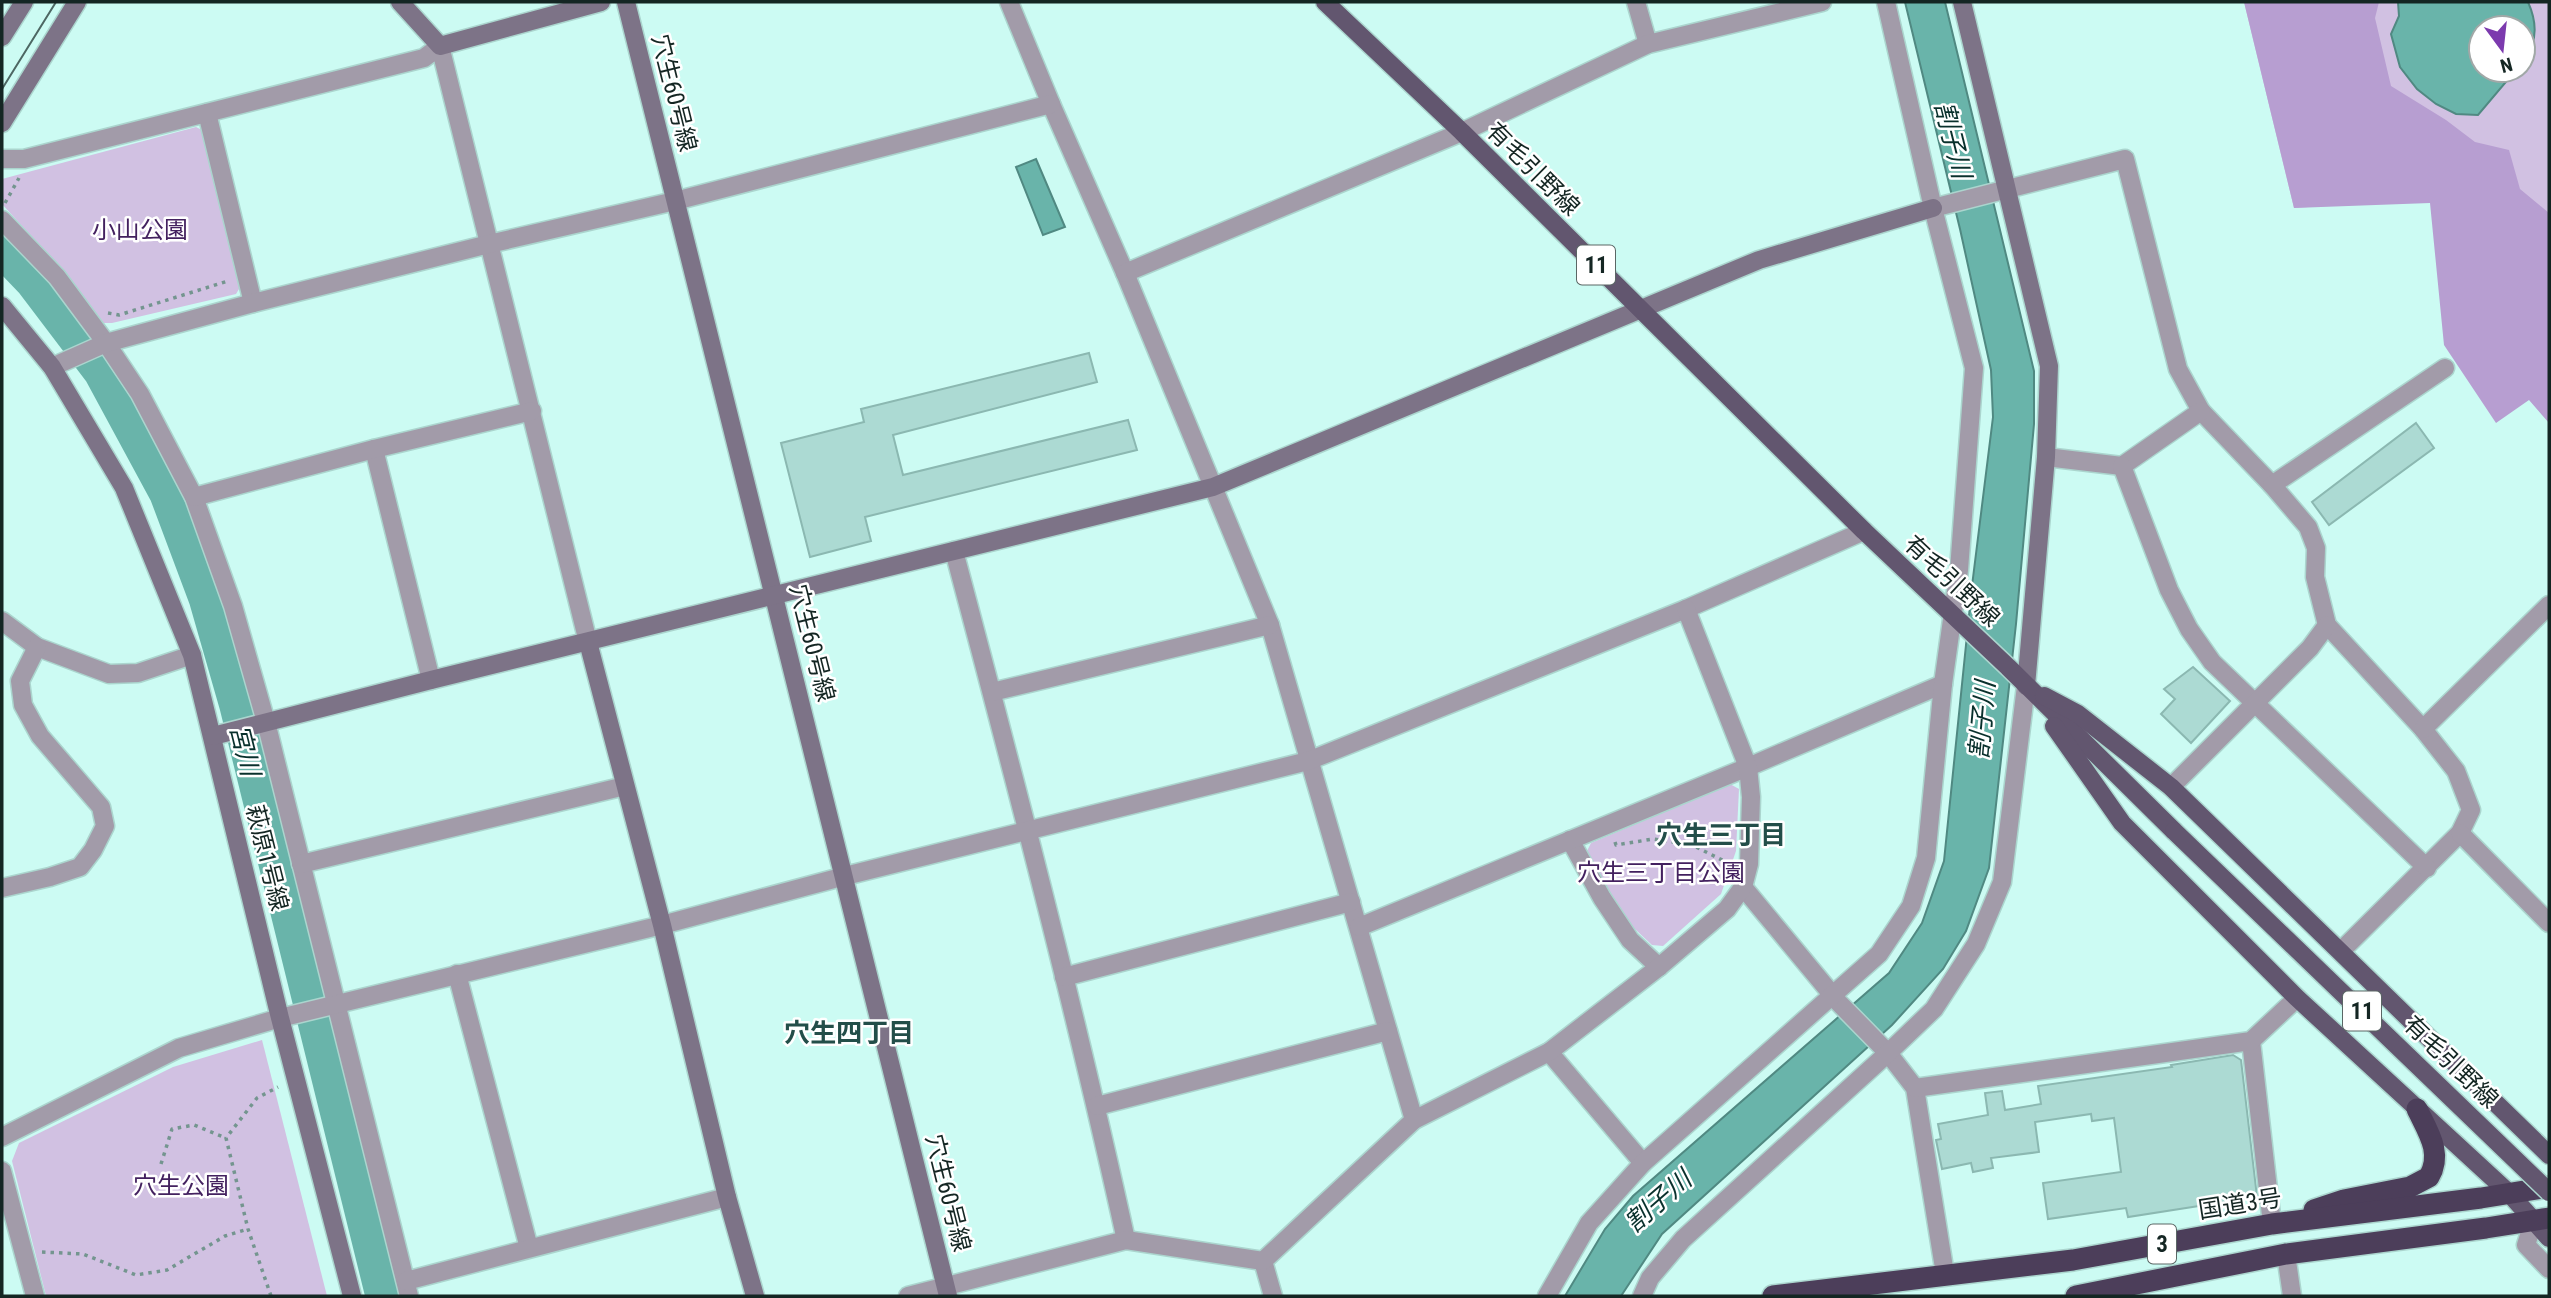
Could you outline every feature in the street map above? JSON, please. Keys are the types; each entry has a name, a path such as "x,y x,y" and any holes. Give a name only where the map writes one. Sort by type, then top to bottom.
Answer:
{"highway":[{"path":"2272,1224 2344,1200 2410,1187 2429,1177 2436,1160 2435,1147 2417,1109"},
{"name":"国道3号","path":"1773,1296 2073,1260 2272,1224 2549,1189"},
{"name":"3","path":"2076,1296 2286,1254 2542,1219"},
{"name":"3","path":"1881,1296 1945,1274"}],"main road":[{"name":"有毛引野線","path":"1325,2 1462,132 1864,531 2549,1189"},
{"path":"2026,686 2078,714 2171,786 2549,1155"},
{"path":"2026,686 2122,823 2297,998 2509,1193 2542,1219 2549,1238"}],"street":[{"path":"2,37 24,2"},
{"path":"2,123 77,2"},
{"path":"400,2 440,46 588,642 662,925 727,1197 755,1296"},
{"path":"2,159 24,159 424,58 440,46 601,2"},
{"name":"穴生60号線","path":"626,2 947,1292"},
{"path":"1009,2 1270,625 1414,1120"},
{"path":"1636,2 1648,44"},
{"path":"1125,274 1462,132 1648,44 1822,2"},
{"path":"1547,1296 1589,1223 1643,1163 1836,999 1879,954 1911,906 1926,858 1943,684 1956,618 1974,368 1886,2"},
{"path":"1642,1296 1650,1278 1683,1239 1883,1048 1934,1009 1976,944 2002,882 2026,686 2046,457 2049,366 2000,191 1962,2"},
{"path":"52,367 106,342 253,303 675,201 1051,104"},
{"path":"206,113 253,303"},
{"path":"217,735 1213,487 1759,260 1937,207 2125,159 2178,369 2201,411 2308,527 2316,548 2315,577 2327,625 2423,729 2456,771 2471,810 2460,833 2342,950"},
{"path":"2,220 57,277 106,342 140,394 194,497 233,606 301,864 331,1006 407,1289 529,1248 727,1197"},
{"name":"萩原1号線","path":"2,306 52,367 124,488 192,655 217,735 286,1017 297,1078 352,1296"},
{"path":"2272,485 2445,368"},
{"path":"194,497 374,449 532,411"},
{"path":"2046,457 2122,466 2201,411"},
{"path":"374,449 431,680"},
{"path":"2122,466 2169,590 2189,629 2213,662 2427,868"},
{"path":"2,1137 179,1048 286,1017 662,925 845,876 1308,761 1686,609 1864,531"},
{"path":"954,551 1097,1106 1126,1240"},
{"path":"2423,729 2549,605"},
{"path":"1263,1261 1414,1120 1549,1052 1659,967 1727,909 1743,887 1749,864 1751,797 1748,768 1686,609"},
{"path":"2,621 37,648 109,674 138,673 192,655"},
{"path":"992,692 1270,625"},
{"path":"2171,786 2310,648 2327,625"},
{"path":"2,888 80,867 93,850 105,825 101,807 40,736 23,705 20,681 37,648"},
{"path":"1359,927 1748,768 1943,684"},
{"path":"301,864 625,786"},
{"path":"2460,833 2549,923"},
{"path":"1570,840 1602,898 1630,940 1659,967"},
{"path":"1743,887 1836,999 1883,1048 1915,1088 1945,1274"},
{"path":"1064,977 1351,902"},
{"path":"457,974 529,1248"},
{"path":"1915,1088 2251,1041 2297,998"},
{"path":"1097,1106 1388,1031"},
{"path":"2251,1041 2272,1224"},
{"path":"1549,1052 1643,1163"},
{"path":"2,1171 35,1296"},
{"path":"2542,1219 2526,1245 2549,1269"},
{"path":"908,1296 947,1292 1126,1240 1263,1261"},
{"path":"2286,1254 2292,1296"},
{"path":"1263,1261 1273,1296"}],"path":[{"path":"2,208 17,185 24,159"},
{"path":"104,313 119,315 247,275"},
{"path":"1608,824 1616,845 1653,839 1692,845 1730,865 1749,864"},
{"path":"226,1138 257,1098 297,1078"},
{"path":"160,1164 172,1129 194,1125 226,1138"},
{"path":"226,1138 248,1228 271,1296"},
{"path":"23,1251 83,1254 136,1275 167,1270 225,1236 248,1228"}],"green space":[{"path":"2244,2 2549,2 2549,245 2500,194 2294,208"},
{"name":"小山公園","path":"196,127 202,130 242,284 236,294 104,323 61,269 2,204 2,179"},
{"name":"穴生三丁目公園","path":"1730,784 1739,789 1736,851 1721,894 1663,946 1652,945 1621,916 1586,853 1591,843"},
{"name":"穴生公園","path":"262,1040 327,1296 46,1296 12,1161 19,1143 173,1067"}],"shaded area":[{"path":"2244,2 2379,2 2375,18 2391,86 2446,120 2475,142 2509,150 2520,189 2549,213 2549,423 2529,400 2496,423 2444,345 2430,203 2294,208"}],"water":[{"name":"割子川","path":"1905,2 1945,2 2034,371 2034,424 2016,624 1989,868 1966,931 1943,969 1892,1025 1662,1234 1621,1296 1565,1296 1605,1229 1633,1196 1889,973 1922,923 1944,861 1972,586 1993,417 1991,370"},
{"path":"2398,2 2528,2 2532,14 2467,14 2467,84 2504,84 2478,115 2456,114 2436,104 2417,89 2400,67 2391,34 2399,16"},
{"path":"1036,159 1065,227 1043,235 1016,167"}],"building":[{"path":"1089,353 1097,382 893,435 903,475 1128,420 1137,450 865,517 871,541 810,557 781,443 864,422 861,409"},
{"path":"2416,423 2434,448 2329,525 2312,502"},
{"path":"2193,667 2230,701 2191,743 2161,714 2175,699 2164,689"},
{"path":"2233,1055 2241,1060 2257,1197 2128,1217 2126,1208 2048,1219 2043,1183 2121,1172 2114,1118 2092,1121 2091,1114 2035,1122 2039,1152 1991,1158 1993,1168 1973,1172 1971,1163 1942,1169 1936,1140 1941,1139 1938,1124 1988,1115 1985,1093 2002,1091 2005,1110 2041,1104 2038,1086 2172,1067 2171,1065"}],"waterway":[{"name":"宮川","path":"2,250 32,281 101,372 167,494 206,598 237,706 383,1296"}],"tram line":[{"path":"2,89 56,2"}],"district":[{"name":"穴生三丁目","path":"1721,835"},
{"name":"穴生四丁目","path":"849,1033"}]}
